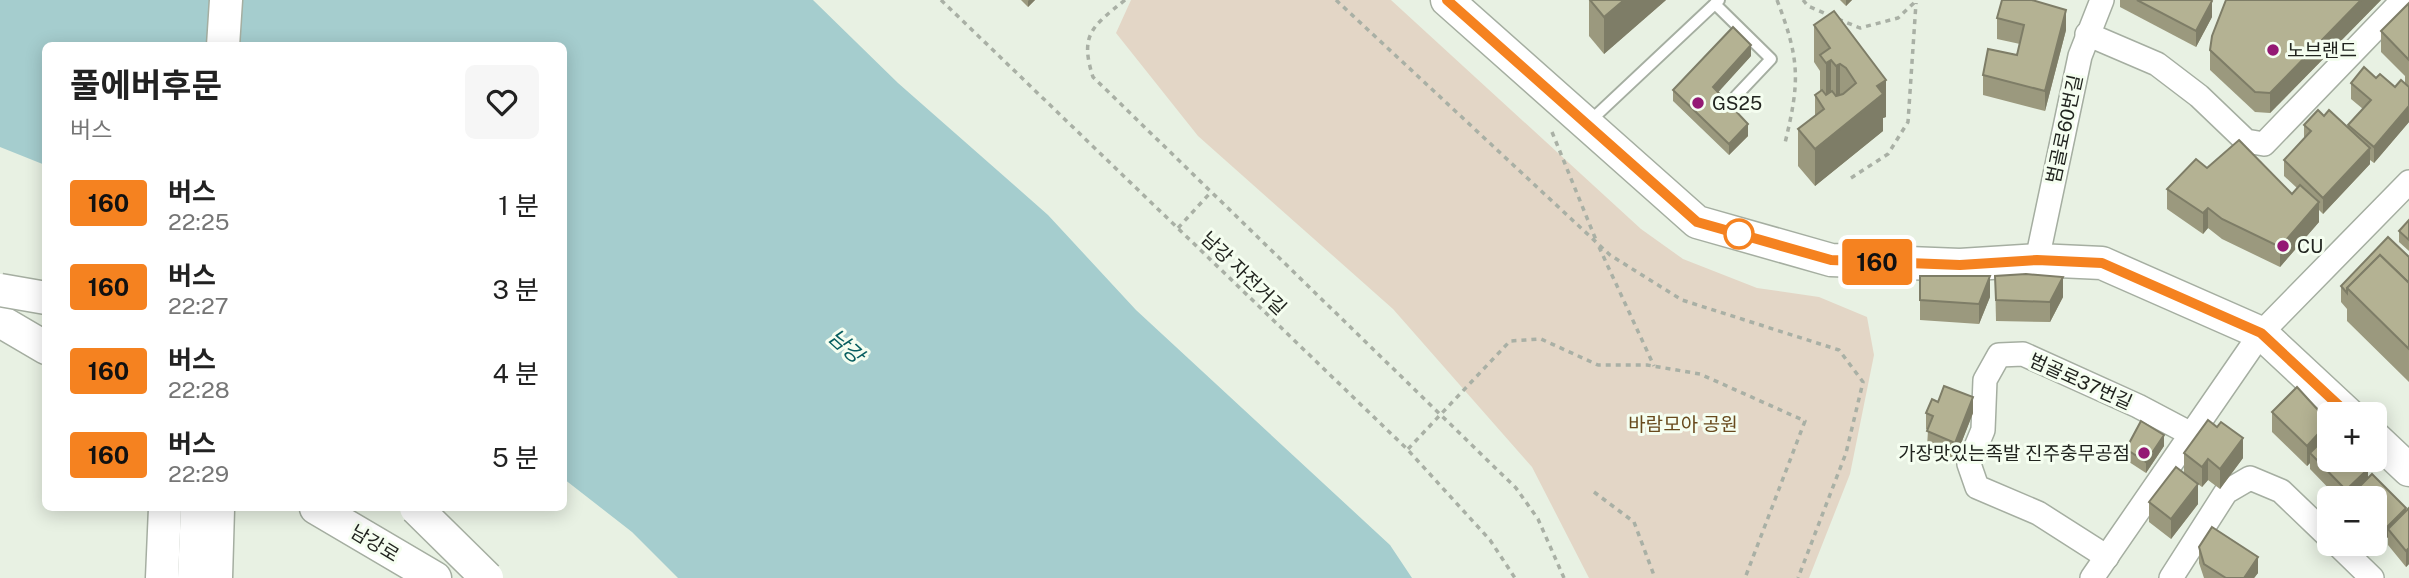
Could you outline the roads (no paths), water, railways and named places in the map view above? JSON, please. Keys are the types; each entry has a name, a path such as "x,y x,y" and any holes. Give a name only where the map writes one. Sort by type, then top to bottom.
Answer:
{"street":[{"path":"1447,0 1697,222 1831,260 1960,265 2037,260 2102,263 2261,333 2335,402"},
{"name":"범골로60번길","path":"2037,260 2087,34 2102,0"},
{"path":"2087,34 2157,64 2199,96 2246,141 2264,144 2403,0"},
{"path":"215,42 226,4"},
{"path":"223,42 226,4"},
{"path":"226,4 231,42"},
{"path":"2092,578 2261,333 2409,182"},
{"path":"0,290 42,297"},
{"path":"0,321 42,346"},
{"name":"범골로37번길","path":"2107,556 2038,513 1977,487 1969,464 1983,430 1985,380 1999,355 2024,354 2138,406 2191,434"},
{"path":"2387,449 2409,470"},
{"path":"2171,578 2226,492 2250,478 2281,491 2317,526"},
{"path":"162,578 165,511"},
{"path":"194,578 197,511"},
{"path":"216,578 218,511"},
{"name":"남강로","path":"321,511 435,578"},
{"path":"419,511 487,578"},
{"path":"2349,556 2372,578"}],"lane":[{"path":"1586,125 1717,2 1771,59 1736,96"}],"water":[{"name":"남강","path":"0,0 813,0 898,83 1048,215 1136,310 1390,545 1412,578 678,578 632,532 567,481 567,42 42,42 42,164 0,147"}],"place":[{"name":"노브랜드","path":"2273,50"},
{"name":"GS25","path":"1698,103"},
{"name":"CU","path":"2283,246"},
{"name":"가장맛있는족발 진주충무공점","path":"2144,453"}],"park label":[{"name":"바람모아 공원","path":"1683,424"}]}
